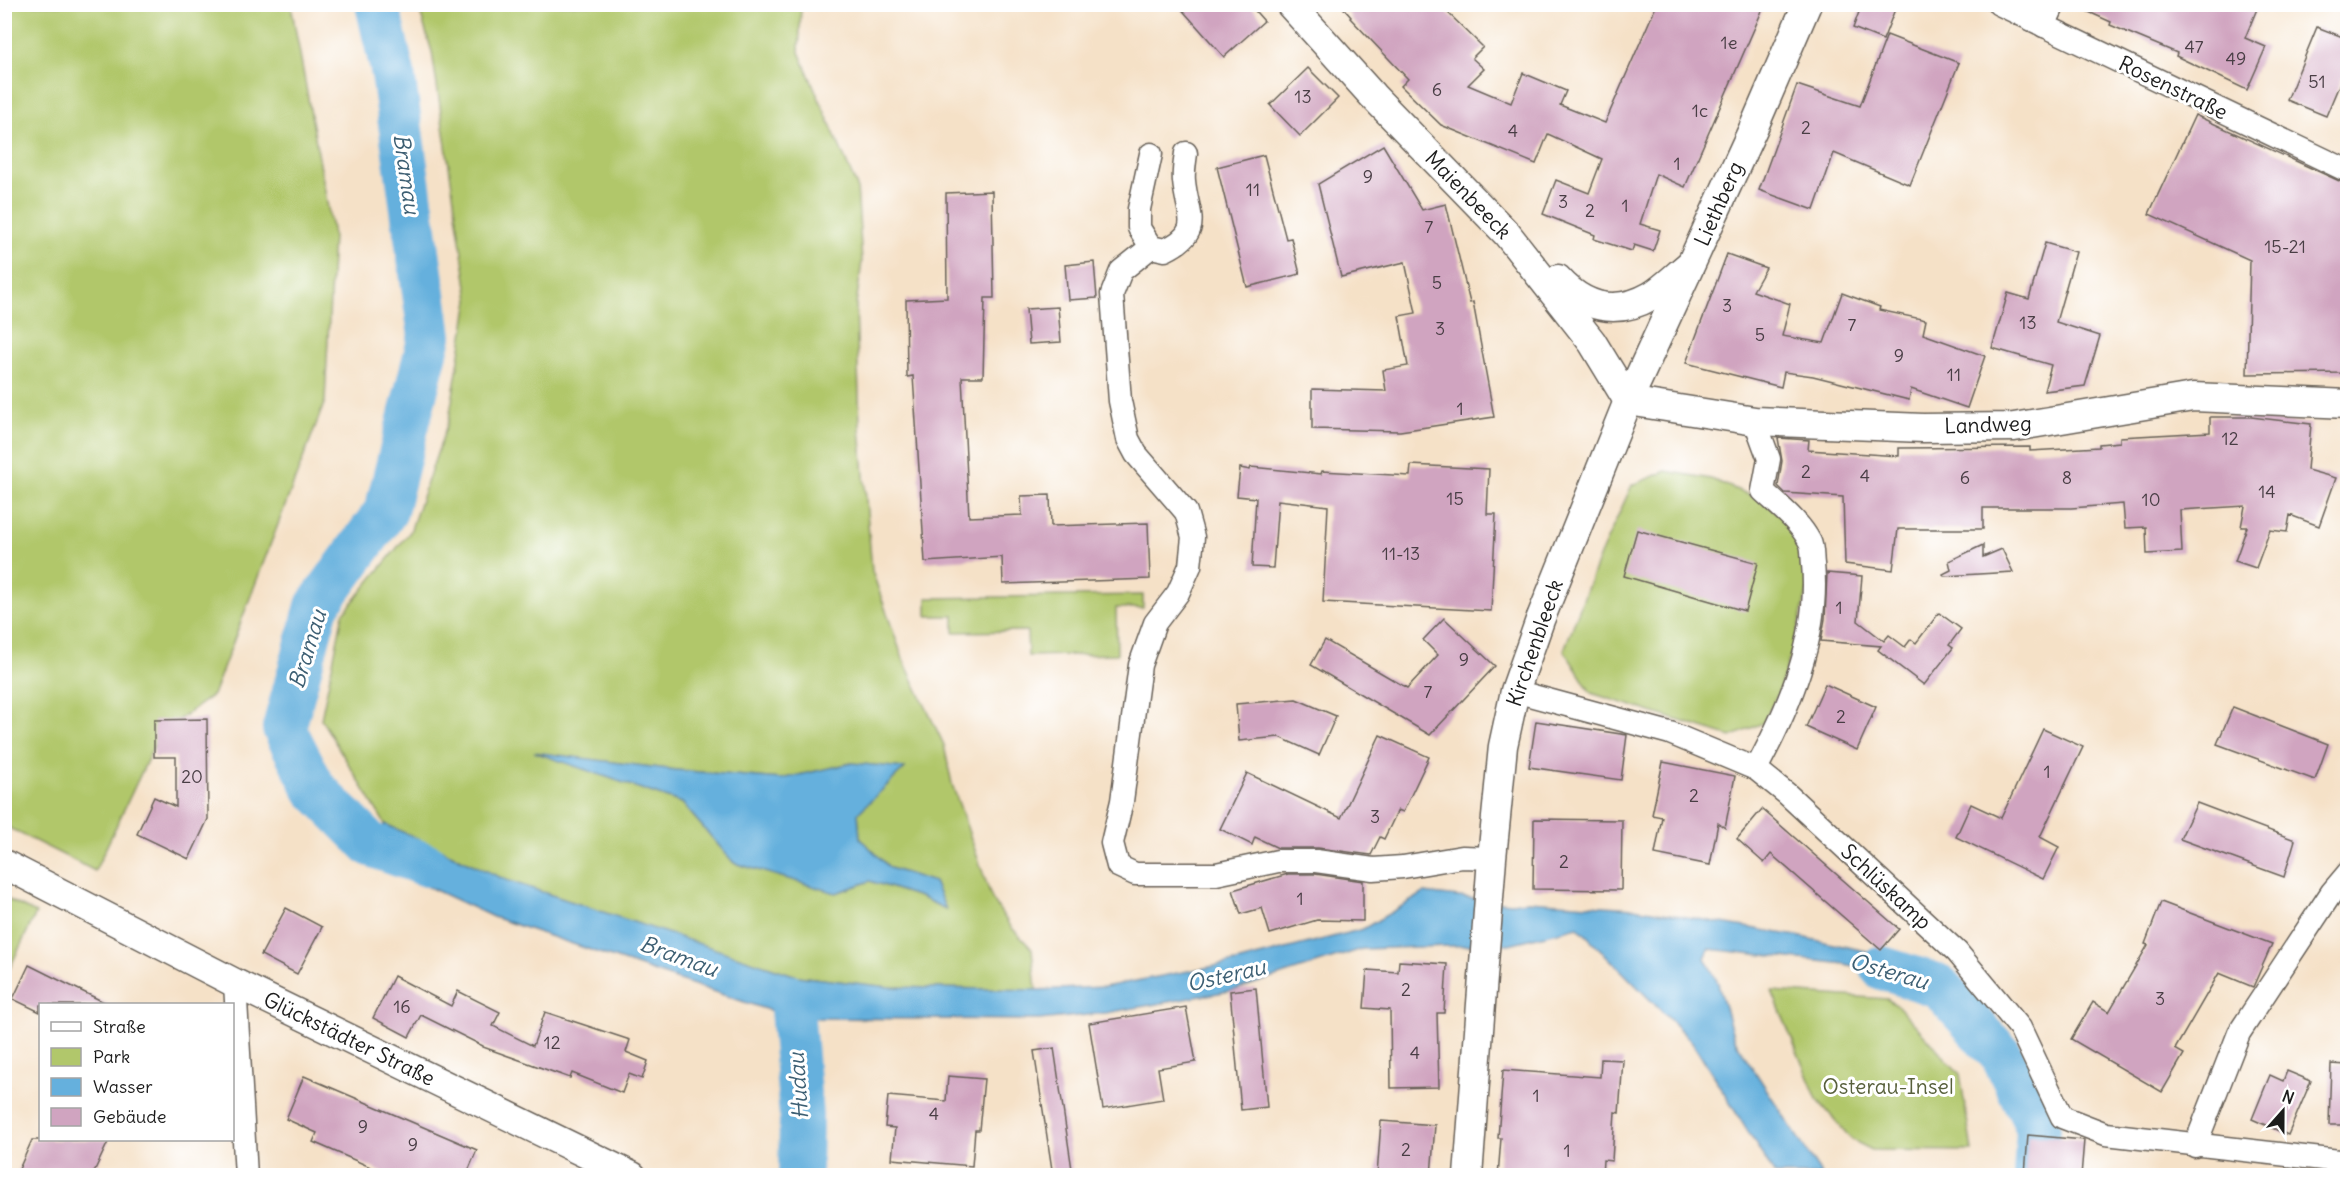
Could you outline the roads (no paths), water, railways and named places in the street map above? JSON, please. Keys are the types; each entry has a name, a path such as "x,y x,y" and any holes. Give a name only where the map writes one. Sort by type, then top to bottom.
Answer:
{"street":[{"name":"Maienbeeck","path":"1290,4 1373,96 1507,234 1592,342 1628,401"},
{"name":"Liethberg","path":"1628,401 1807,4"},
{"name":"Rosenstraße","path":"1999,4 2348,171"},
{"path":"2044,26 2054,4"},
{"path":"1151,154 1139,209 1139,228 1151,247 1165,250 1186,237 1191,227 1184,180 1186,153"},
{"path":"1507,234 1525,243 1567,289 1592,305 1620,308 1651,296 1692,263"},
{"path":"1151,247 1121,271 1112,294 1120,401 1132,447 1186,512 1193,537 1190,566 1178,593 1155,623 1140,665 1122,801 1112,843 1118,866 1135,874 1216,874 1278,861 1316,861 1373,869 1403,867 1461,856 1492,858"},
{"name":"Landweg","path":"1628,401 1755,421 1923,428 2014,427 2193,397 2348,404"},
{"name":"Kirchenbleeck","path":"1468,1170 1488,896 1503,746 1515,691 1540,620 1628,401"},
{"path":"1755,421 1769,459 1763,491 1793,520 1811,543 1814,578 1814,614 1803,660 1775,733 1756,770"},
{"name":"Schlüskamp","path":"1515,691 1670,733 1756,770 1787,794 1957,952 2020,1028 2062,1117 2106,1134 2348,1162"},
{"name":"Glückstädter Straße","path":"4,864 235,984 632,1176"},
{"path":"2195,1146 2239,1033 2332,892 2348,873"},
{"path":"235,984 246,1176"}],"water":[{"path":"534,752 676,770 781,779 852,763 905,768 858,813 860,838 890,868 934,882 946,909 920,897 870,881 836,893 734,863 682,803"},
{"path":"385,824 506,880 797,976 888,987 1036,990 1104,987 1236,962 1363,929 1424,893 1511,903 1528,901 1634,908 1797,936 1921,963 1941,977 1934,997 1899,978 1845,964 1709,949 1705,958 1718,983 1734,1039 1822,1175 1775,1175 1692,1042 1578,927 1509,944 1362,949 1235,990 1106,1013 1039,1020 817,1018 771,1011 493,917 364,857"}],"waterway":[{"name":"Bramau","path":"377,4 393,74 430,336 386,511 317,606 284,728 315,789 371,845 427,865"},
{"name":"Osterau","path":"1882,968 1939,986 2002,1056 2038,1128 2035,1176"},
{"name":"Hudau","path":"791,997 801,1116 800,1176"}],"park label":[{"name":"Osterau-Insel","path":"1888,1087"}]}
